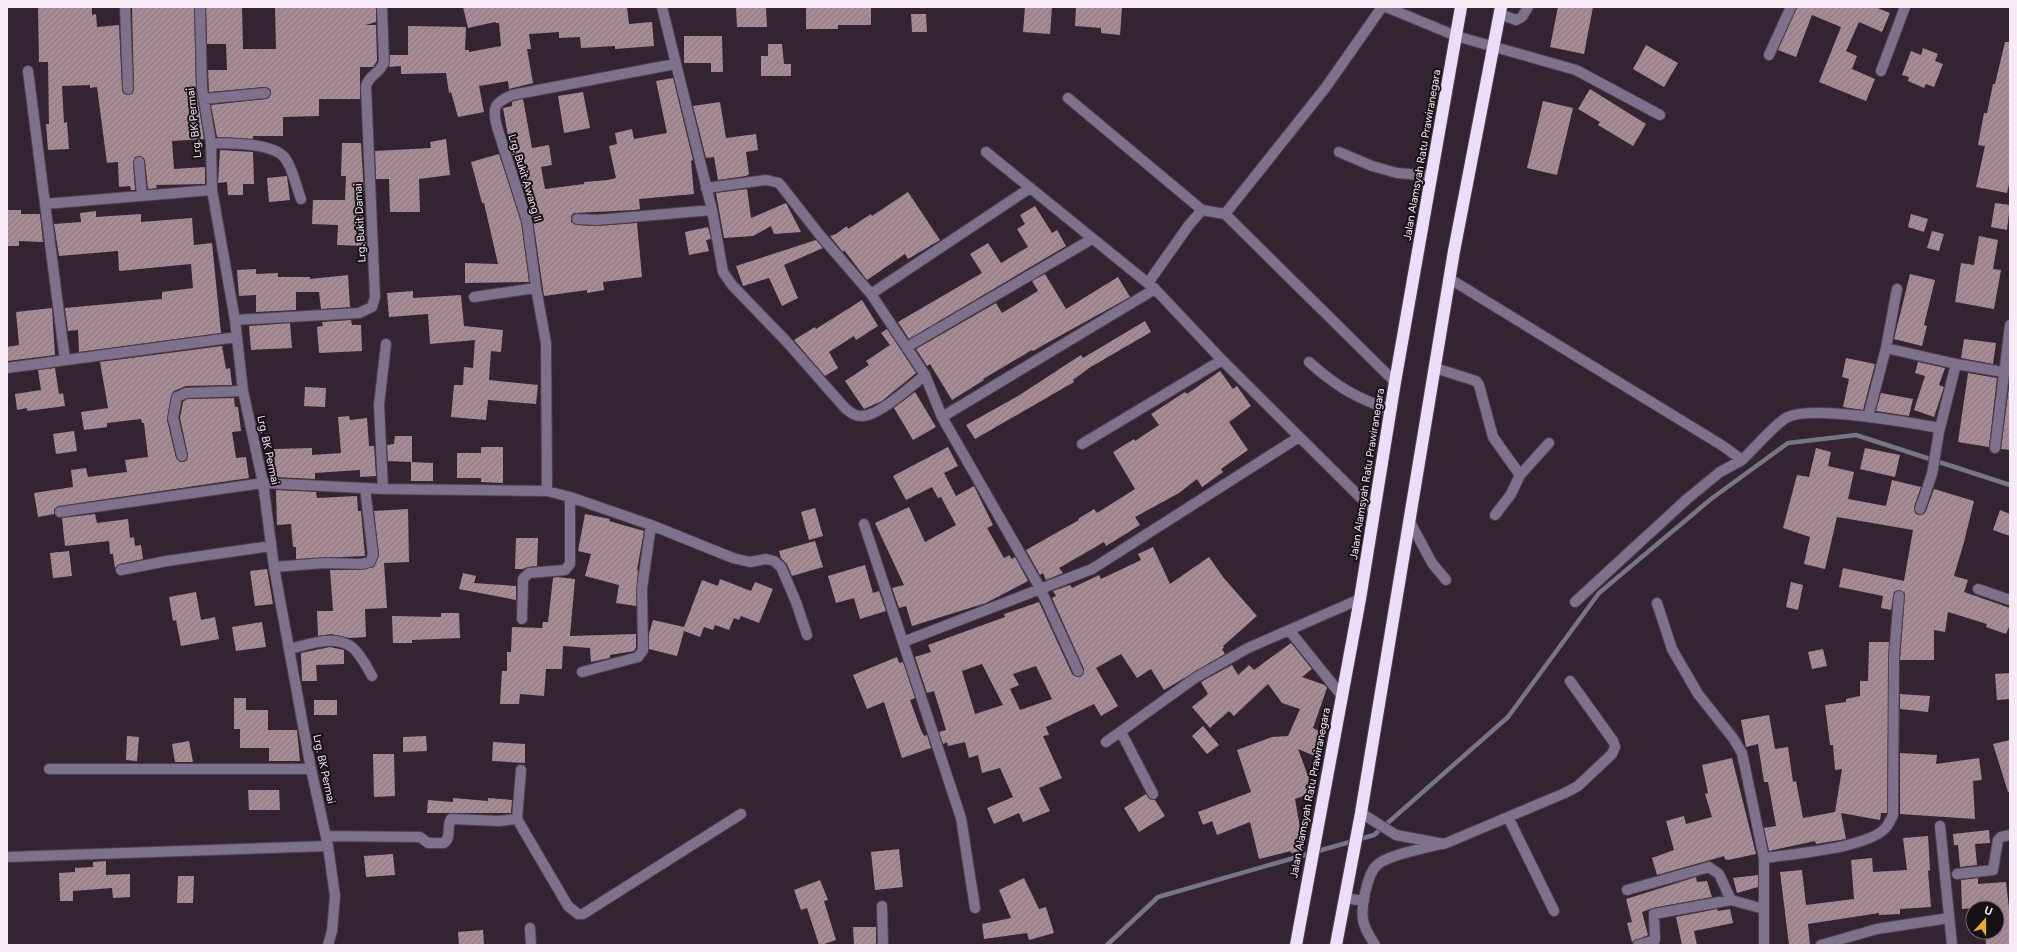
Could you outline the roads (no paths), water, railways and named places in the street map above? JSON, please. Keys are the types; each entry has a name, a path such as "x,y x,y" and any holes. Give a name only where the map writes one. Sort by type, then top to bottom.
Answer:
{"highway":[{"name":"Jalan Alamsyah Ratu Prawiranegara","path":"1296,945 1360,599 1395,382 1461,7"},
{"path":"1336,945 1361,813 1450,279 1500,11"}],"street":[{"path":"125,7 128,89"},
{"name":"Lrg. BK Permai","path":"200,7 202,88 210,143 212,190 235,320 243,391 263,483 274,567 311,769 327,841 335,896 332,931 328,945"},
{"name":"Lrg. Bukit Damai","path":"235,320 359,314 372,307 375,297 366,87 369,79 382,68 384,62 382,7"},
{"path":"662,7 712,210 723,272 732,285 786,341 844,408 853,415 868,416 925,375"},
{"path":"1225,214 1326,87 1382,7"},
{"path":"1386,7 1456,36 1576,70 1660,115"},
{"path":"1500,11 1516,20 1522,16 1528,7"},
{"path":"1769,55 1791,7"},
{"path":"1881,70 1905,7"},
{"name":"Lrg. Bukit Awang II","path":"547,491 546,343 536,288 527,221 497,127 494,114 495,107 500,100 512,95 675,64"},
{"path":"28,71 65,360"},
{"path":"204,99 265,93"},
{"path":"1068,98 1202,210 1225,214 1395,382"},
{"path":"210,143 263,147 274,150 285,159 301,199"},
{"path":"986,152 1152,286 1222,360 1375,512"},
{"path":"1339,152 1372,166 1397,173 1432,176"},
{"path":"139,162 142,196"},
{"path":"706,188 766,180 779,183 819,234 871,294 925,375 942,417 1040,588 1078,671"},
{"path":"871,294 1030,188"},
{"path":"45,204 212,190"},
{"path":"577,219 597,220 712,210"},
{"path":"942,417 1152,286 1189,225 1202,210"},
{"path":"907,347 1092,239"},
{"path":"1450,279 1723,446 1742,460"},
{"path":"474,297 536,288"},
{"path":"1868,417 1886,348 1897,289"},
{"path":"1996,448 2003,372 2008,354 2010,325"},
{"path":"7,368 236,337"},
{"path":"383,489 379,405 386,344"},
{"path":"1886,348 1956,364 2003,372"},
{"path":"1082,444 1222,360"},
{"path":"1309,362 1326,378 1358,398 1391,410"},
{"path":"1920,509 1933,469 1939,430 1956,364"},
{"path":"1435,368 1476,381 1480,385 1493,437 1520,475"},
{"path":"182,456 173,418 177,397 186,393 243,391"},
{"path":"1575,602 1687,499 1720,472 1742,460 1786,418 1803,413 1868,417 1939,430"},
{"path":"903,642 1092,569 1299,437"},
{"path":"1495,515 1511,494 1520,475 1549,443"},
{"path":"60,512 263,483 383,489 547,491 570,497 651,525 733,558 750,562 766,559 774,561 781,567 796,602 806,636"},
{"path":"274,567 324,563 361,564 370,562 373,555 365,488"},
{"path":"522,619 523,578 529,573 565,570 570,564 570,497"},
{"path":"1410,522 1432,563 1446,580"},
{"path":"864,524 961,818 975,908"},
{"path":"582,672 638,657 643,650 642,588 651,525"},
{"path":"121,570 271,546"},
{"path":"1978,589 2010,600"},
{"path":"1764,858 1838,848 1877,835 1887,827 1892,815 1894,656 1899,596"},
{"path":"1106,742 1195,678 1248,648 1360,599"},
{"path":"1657,602 1672,649 1698,694 1733,738 1742,753 1764,858 1764,945"},
{"path":"1289,630 1342,696"},
{"path":"289,649 323,641 346,644 353,648 372,676"},
{"path":"1375,945 1368,934 1363,919 1364,901 1368,880 1377,864 1386,859 1444,844 1565,793 1578,786 1612,754 1615,747 1613,741 1570,680"},
{"path":"1120,732 1153,794"},
{"path":"49,769 311,769"},
{"path":"521,770 517,819 568,906 578,914 583,914 741,814"},
{"path":"1361,813 1396,835 1444,844"},
{"path":"1508,817 1554,911"},
{"path":"7,857 420,837 428,843 444,843 448,837 449,823 451,819 499,821 517,819"},
{"path":"1940,826 1952,945"},
{"path":"1957,874 1993,870 1998,840 2001,837 2010,835"},
{"path":"1628,890 1709,867 1719,874 1731,900"},
{"path":"1345,898 1364,901"},
{"path":"1638,945 1655,940 1654,914 1731,900 1764,909"},
{"path":"882,906 883,945"},
{"path":"1821,945 1877,929 1949,918"},
{"path":"530,928 531,945"}],"waterway":[{"path":"1107,945 1158,897 1374,835 1508,717 1599,593 1711,499 1788,443 1856,435 2010,485"}]}
